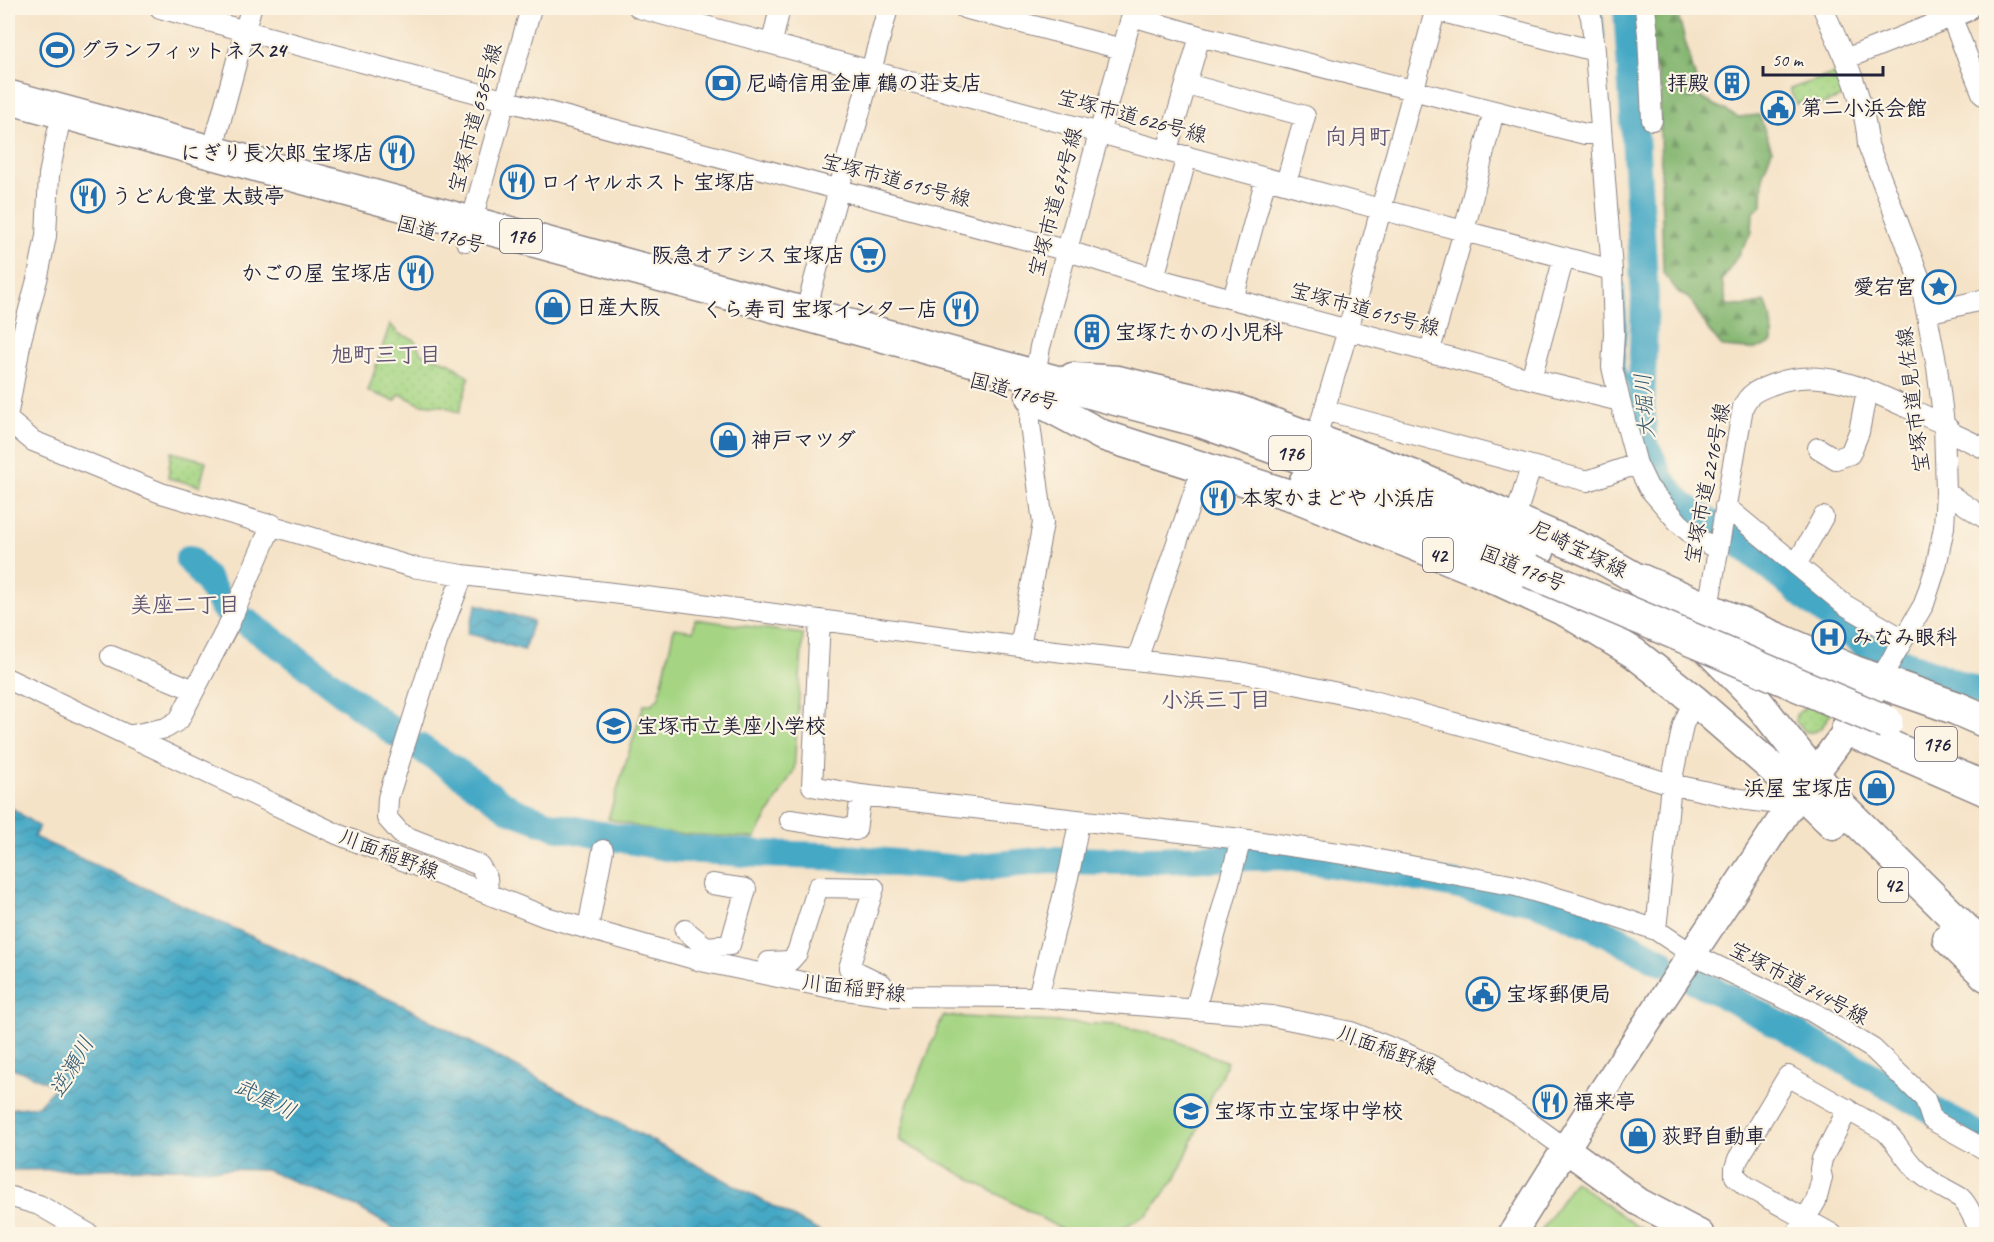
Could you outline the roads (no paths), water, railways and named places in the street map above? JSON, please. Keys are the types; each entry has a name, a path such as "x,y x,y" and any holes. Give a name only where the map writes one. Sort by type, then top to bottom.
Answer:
{"highway":[{"name":"国道176号","path":"8,97 212,152 468,232 913,363 1033,386 1110,397 1199,420 1416,498 1534,560 1891,677 1986,742"},
{"name":"国道176号","path":"8,116 805,314 1033,386"},
{"path":"1641,580 1708,608 1891,677 1986,721"},
{"name":"国道176号","path":"1891,677 1986,765"},
{"path":"1848,729 1986,789"}],"main road":[{"name":"尼崎宝塚線","path":"1033,386 1118,381 1235,409 1320,424 1415,476 1592,553 1641,580 1749,691 1808,784 1986,976"},
{"name":"尼崎宝塚線","path":"1033,386 1102,435 1296,497 1476,570 1567,612 1634,653 1808,784 1836,801 1986,949"}],"street":[{"name":"宝塚市道615号線","path":"160,8 1068,251 1154,278 1620,401"},
{"path":"212,152 251,8"},
{"name":"宝塚市道636号線","path":"468,232 531,8"},
{"name":"宝塚市道626号線","path":"639,8 1612,270"},
{"path":"772,42 780,8"},
{"path":"805,314 888,8"},
{"path":"964,8 1122,49"},
{"path":"1588,8 1592,17 1612,270 1614,333 1612,367 1620,401 1637,464 1648,487 1679,523 1695,537 1718,546"},
{"path":"1645,8 1652,120"},
{"name":"宝塚市道見佐線","path":"1823,8 1845,59 1867,125 1868,145 1920,279 1937,367 1944,424 1946,492 1944,527 1936,567 1924,604 1891,677"},
{"path":"1595,51 1435,9 1348,330 1320,424 1531,467 1587,482 1637,464"},
{"path":"1845,59 1939,22 1953,10 1983,95 1986,94"},
{"path":"1133,12 1200,36 1585,134 1600,134"},
{"name":"宝塚市道674号線","path":"1020,647 1043,524 1030,424 1033,386 1040,347 1133,12"},
{"path":"1167,150 1200,36"},
{"path":"1187,84 1305,116 1286,183"},
{"path":"1430,350 1464,231 1494,111"},
{"path":"8,412 21,340 46,236 49,175 58,130"},
{"path":"1154,278 1187,156"},
{"path":"1233,298 1266,177"},
{"path":"1531,379 1564,257"},
{"path":"1926,313 1986,299"},
{"name":"宝塚市道2216号線","path":"1708,608 1743,407 1746,399 1755,392 1784,379 1822,377 1842,381 1944,424 1954,434 1986,449"},
{"path":"1818,448 1836,459 1850,454 1859,432 1867,390"},
{"path":"8,420 33,441 161,493 412,567 1020,647 1240,672 1370,700 1671,784 1771,803"},
{"path":"1137,660 1203,466"},
{"path":"1515,518 1531,467"},
{"path":"1946,492 1986,519"},
{"path":"1512,1234 1692,954 1808,784 1848,729 1891,677 1845,605 1724,511"},
{"path":"1796,565 1823,517"},
{"path":"128,736 166,728 179,720 230,622 272,524"},
{"path":"463,575 433,653 387,798 387,818 402,835 479,865 487,878 488,892"},
{"name":"宝塚市道744号線","path":"820,620 812,786 861,795 1241,839 1358,856 1516,886 1592,908 1656,930 1692,954 1811,1011 1873,1049 1927,1106 1932,1120 1986,1150"},
{"path":"111,656 194,690"},
{"name":"川面稲野線","path":"8,679 337,834 488,892 546,917 703,954 765,974 831,988 889,996 1038,998 1272,1016 1351,1032 1407,1054 1460,1079 1518,1114 1639,1202 1701,1234"},
{"path":"1656,930 1671,784 1683,725 1694,700"},
{"path":"790,820 856,830 861,795"},
{"path":"1038,998 1070,869 1079,822"},
{"path":"1195,1010 1241,839"},
{"path":"588,928 603,850"},
{"path":"685,930 703,954 730,945 746,889 712,884"},
{"path":"765,974 769,962 790,960 797,953 818,887 874,888 849,968 882,984 889,996"},
{"path":"1832,1234 1800,1227 1735,1176 1738,1159 1788,1076 1848,1109 1892,1137 1918,1172 1961,1198 1970,1209 1976,1226 1984,1234"},
{"path":"1800,1227 1820,1192 1822,1159 1848,1109"},
{"path":"8,1196 39,1205 89,1234"}],"water":[{"path":"477,604 533,621 524,650 467,633"},
{"path":"8,805 39,827 34,837 406,1007 824,1234 403,1234 357,1207 266,1170 174,1168 8,1170 8,1109 38,1106 56,1086 8,1066"}],"waterway":[{"path":"1600,8 1603,38"},
{"name":"大堀川","path":"1627,8 1645,296 1641,404 1644,442 1661,480 1681,504 1735,539 1871,650 1986,695"},
{"path":"1622,285 1625,321 1622,366 1641,404"},
{"path":"189,559 207,580 224,608"},
{"path":"245,621 395,733"},
{"path":"419,747 511,810 554,826 671,848 824,856 959,869 1049,860 1122,861 1280,856 1406,875 1537,902 1591,925 1662,962"},
{"path":"1696,981 1986,1139"}],"place":[{"name":"グランフィットネス24","path":"57,50"},
{"name":"尼崎信用金庫 鶴の荘支店","path":"723,83"},
{"name":"拝殿","path":"1732,83"},
{"name":"第二小浜会館","path":"1778,108"},
{"name":"にぎり長次郎 宝塚店","path":"397,153"},
{"name":"ロイヤルホスト 宝塚店","path":"517,182"},
{"name":"うどん食堂 太鼓亭","path":"88,196"},
{"name":"阪急オアシス 宝塚店","path":"868,255"},
{"name":"かごの屋 宝塚店","path":"416,273"},
{"name":"愛宕宮","path":"1939,287"},
{"name":"日産大阪","path":"553,307"},
{"name":"くら寿司 宝塚インター店","path":"961,309"},
{"name":"宝塚たかの小児科","path":"1092,332"},
{"name":"神戸マツダ","path":"728,440"},
{"name":"本家かまどや 小浜店","path":"1218,498"},
{"name":"みなみ眼科","path":"1829,637"},
{"name":"宝塚市立美座小学校","path":"614,726"},
{"name":"浜屋 宝塚店","path":"1877,788"},
{"name":"宝塚郵便局","path":"1483,994"},
{"name":"福来亭","path":"1550,1102"},
{"name":"宝塚市立宝塚中学校","path":"1191,1111"},
{"name":"荻野自動車","path":"1638,1136"}],"district":[{"name":"向月町","path":"1358,137"},
{"name":"旭町三丁目","path":"386,355"},
{"name":"美座二丁目","path":"185,605"},
{"name":"小浜三丁目","path":"1216,700"}],"water label":[{"name":"逆瀬川","path":"72,1067"},
{"name":"武庫川","path":"265,1099"}]}
